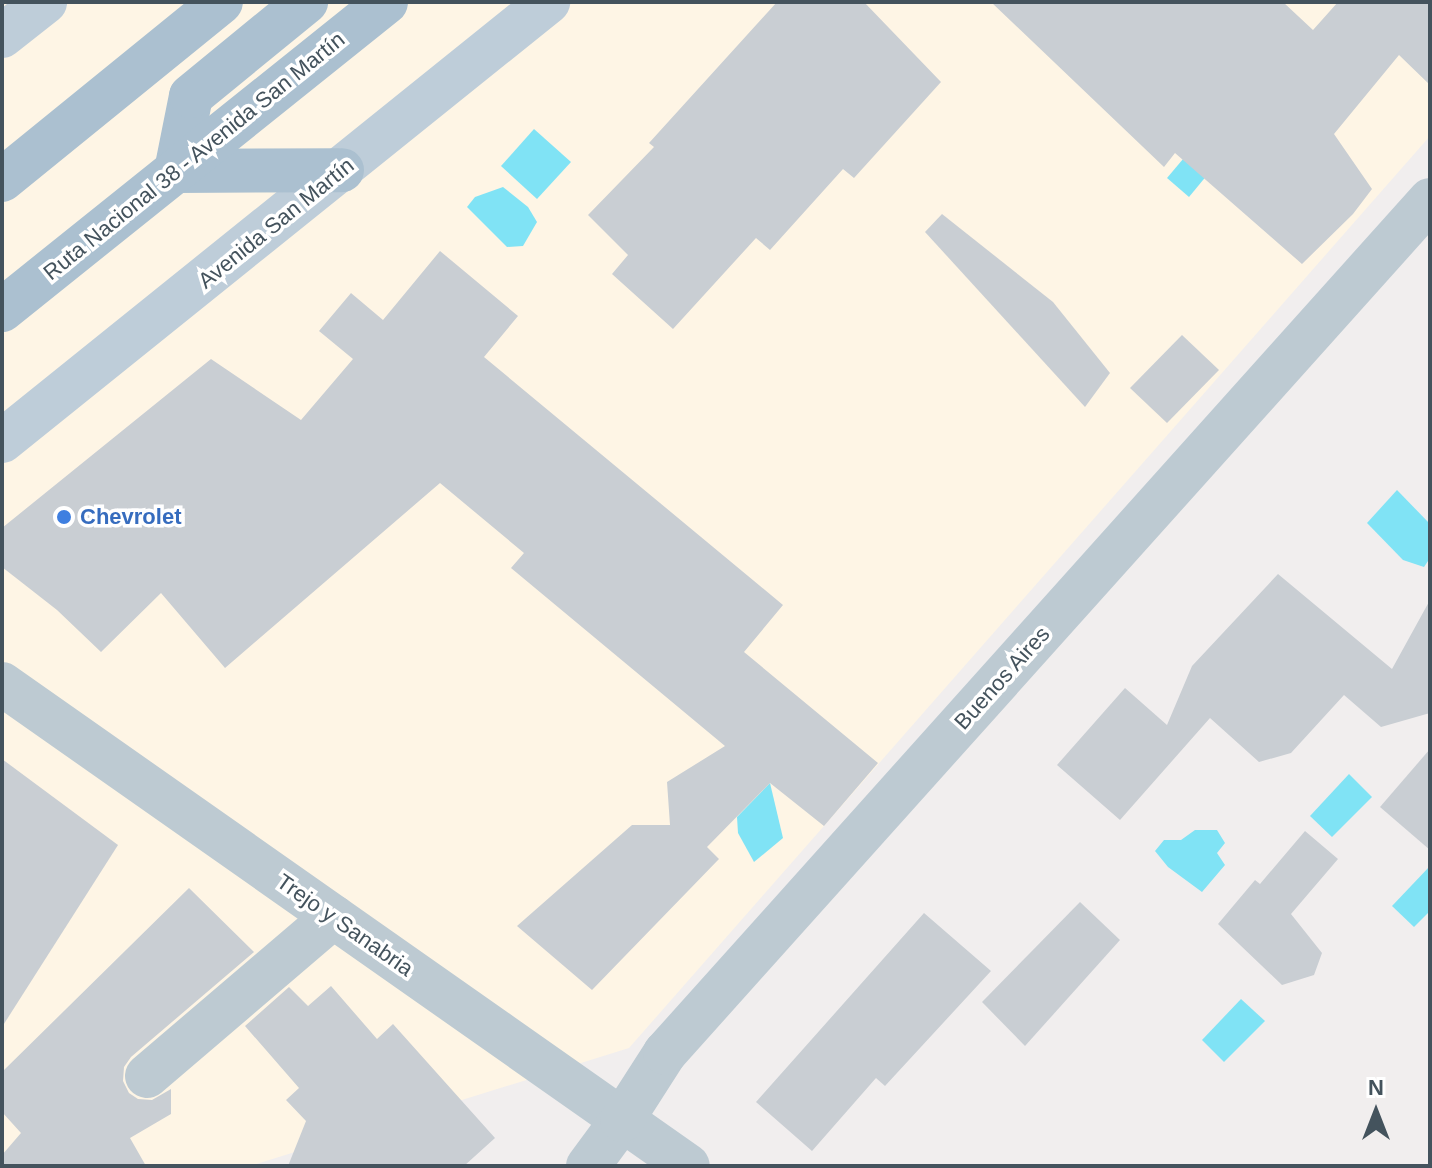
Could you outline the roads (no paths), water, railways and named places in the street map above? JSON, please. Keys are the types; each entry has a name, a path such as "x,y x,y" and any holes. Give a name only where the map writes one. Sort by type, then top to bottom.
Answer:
{"main road":[{"path":"2,36 45,2"},
{"path":"2,180 221,2"},
{"path":"306,2 191,96 176,171 342,170"},
{"name":"Ruta Nacional 38 - Avenida San Martín","path":"2,310 386,2"},
{"name":"Avenida San Martín","path":"2,441 548,2"}],"street":[{"name":"Buenos Aires","path":"588,1166 665,1053 1430,200"},
{"name":"Trejo y Sanabria","path":"2,684 688,1166"},
{"path":"147,1076 333,917"}],"water":[{"path":"534,129 571,162 537,199 501,166"},
{"path":"1205,133 1227,151 1189,197 1167,178"},
{"path":"503,187 528,207 537,222 523,246 507,247 467,207 475,197"},
{"path":"1397,490 1430,524 1430,558 1424,567 1403,560 1367,523"},
{"path":"1349,774 1372,797 1332,837 1310,816"},
{"path":"770,783 783,838 754,862 738,833 737,817"},
{"path":"1195,830 1217,830 1225,843 1217,853 1225,865 1202,892 1168,867 1155,851 1164,840 1181,840"},
{"path":"1430,866 1430,911 1414,927 1392,906"},
{"path":"1241,999 1265,1021 1224,1062 1202,1040"}],"place":[{"name":"Chevrolet","path":"64,517"}]}
